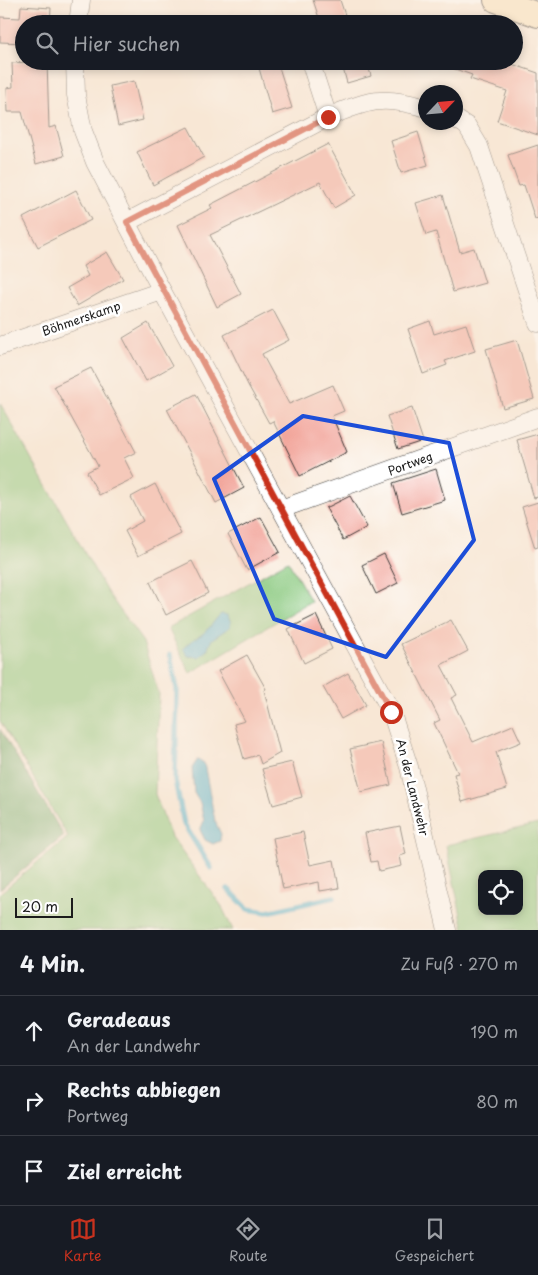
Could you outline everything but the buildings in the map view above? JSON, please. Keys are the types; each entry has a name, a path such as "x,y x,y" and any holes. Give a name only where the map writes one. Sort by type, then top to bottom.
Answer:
{"street":[{"path":"79,15 81,0"},
{"path":"507,2 538,15"},
{"name":"An der Landwehr","path":"75,70 76,95 82,130 95,162 162,291 391,712 399,732 417,796 447,930"},
{"path":"313,70 328,117"},
{"path":"127,222 328,117 357,105 380,100 401,101 418,106"},
{"path":"463,123 468,126 479,146 538,323"},
{"name":"Böhmerskamp","path":"0,346 162,291"},
{"name":"Portweg","path":"281,508 538,417"}],"highlighted area":[{"path":"303,416 449,443 474,540 386,657 274,619 214,479"}],"green space":[{"path":"0,403 107,592 143,642 159,694 155,794 171,837 221,905 233,930 0,930 0,893 68,837 0,721"},
{"path":"288,561 311,601 190,673 168,628"},
{"path":"0,729 64,836 0,889"},
{"path":"538,824 538,930 464,930 446,845"}],"water":[{"path":"221,614 227,615 231,622 230,627 212,639 207,650 199,657 188,656 183,649 205,632"},
{"path":"198,759 204,763 215,821 221,834 220,841 213,844 205,840 200,830 204,821 200,803 194,793 192,768"}],"waterway":[{"path":"170,655 177,689 175,780 184,824 211,868"},
{"path":"228,889 248,909 267,912 334,897"}],"route":[{"path":"328,117 127,222 162,291 391,712"}]}
